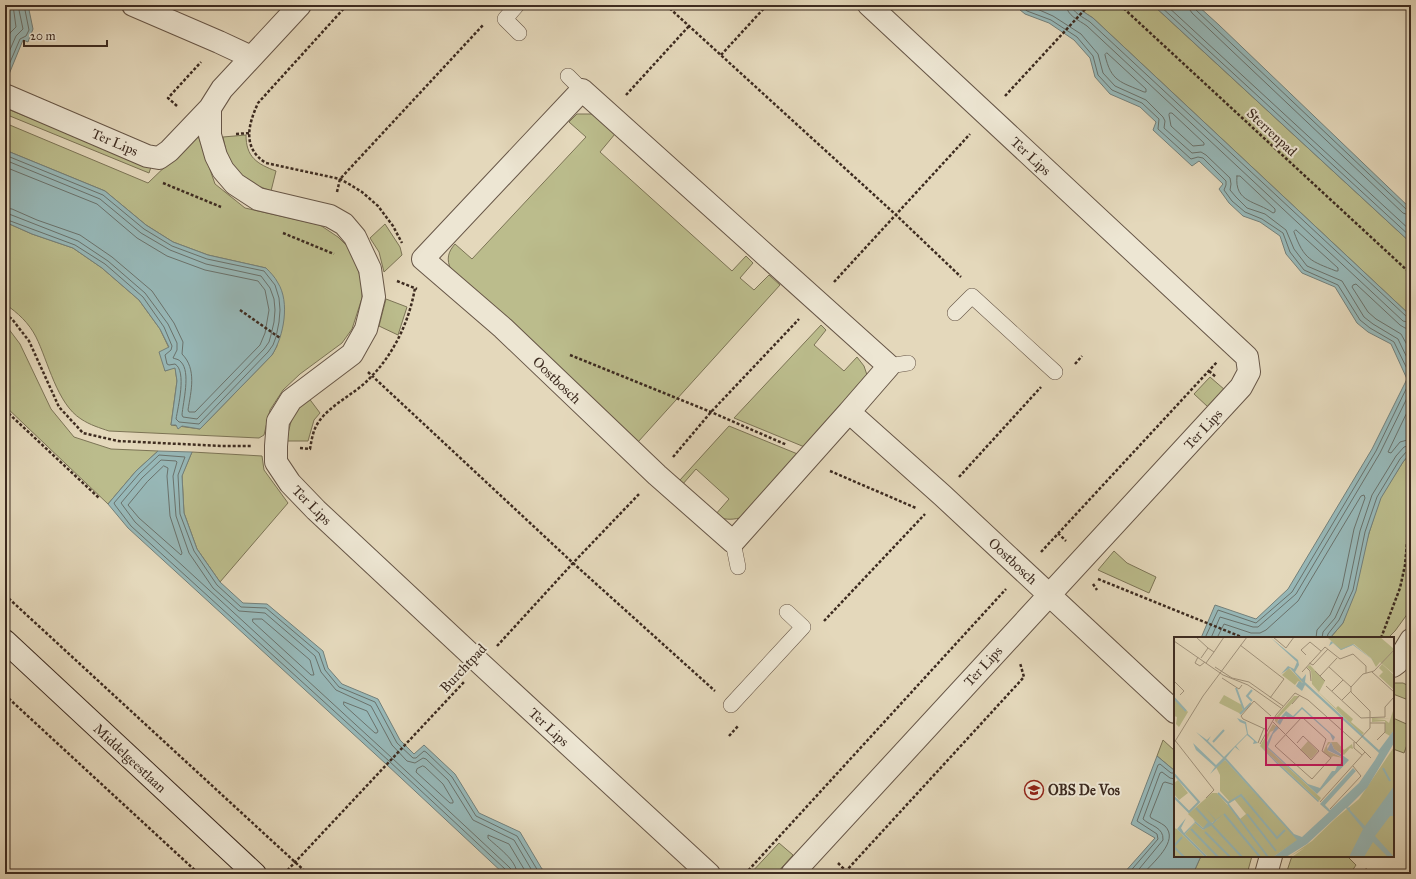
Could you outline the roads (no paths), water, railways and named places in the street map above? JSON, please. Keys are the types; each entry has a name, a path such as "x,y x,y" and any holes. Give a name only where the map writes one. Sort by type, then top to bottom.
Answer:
{"street":[{"path":"133,5 219,42 251,58"},
{"name":"Ter Lips","path":"7,96 147,156 159,158 203,115 222,89 300,5"},
{"name":"Ter Lips","path":"792,874 1241,387 1249,372 1247,357 1234,344 869,5"},
{"name":"Oostbosch","path":"575,83 817,300 898,364 849,412 733,542 657,476 503,328 423,259 575,83"},
{"name":"Ter Lips","path":"203,115 216,156 223,170 235,184 258,199 330,216 344,224 355,237 370,269 374,297 366,329 352,354 291,400 278,421 276,462 290,483 316,510 480,664 709,874"},
{"name":"Oostbosch","path":"849,412 942,495 1174,711"},
{"path":"1400,666 1411,640"},
{"name":"Middelgeestlaan","path":"5,642 255,874"},
{"path":"1266,874 1271,857"}],"lane":[{"path":"518,5 505,19 519,33"},
{"path":"955,313 972,296 1055,372"},
{"path":"733,542 738,568"},
{"path":"731,705 803,627 786,612"}],"water":[{"path":"5,5 28,5 33,29 28,42 23,40 5,84"},
{"path":"1014,5 1073,5 1093,18 1411,316 1411,452 1403,462 1381,498 1369,533 1356,591 1343,623 1331,637 1201,637 1215,605 1256,619 1288,589 1372,449 1407,379 1391,344 1368,332 1357,323 1335,287 1302,273 1286,254 1280,236 1260,222 1243,216 1229,203 1219,189 1223,184 1199,161 1192,166 1153,130 1156,122 1140,107 1110,94 1095,77 1090,58 1074,40 1049,23 1025,14"},
{"path":"1153,5 1197,5 1219,25 1411,209 1411,243"},
{"path":"5,150 105,191 146,225 173,242 208,255 266,268 278,283 282,291 285,309 280,338 272,355 200,429 182,426 178,429 176,425 171,425 177,381 175,368 165,371 159,352 169,347 160,329 139,300 102,268 73,248 32,234 5,222"},
{"path":"158,451 192,452 182,476 184,513 197,549 220,582 243,603 267,604 323,651 328,668 342,684 378,699 400,740 414,754 424,745 455,774 479,813 520,832 542,869 553,874 504,874 128,528 108,504 136,471"},
{"path":"1157,756 1174,770 1174,857 1201,857 1193,874 1123,874 1155,838 1131,824"}],"place":[{"name":"OBS De Vos","path":"1034,790"}]}
